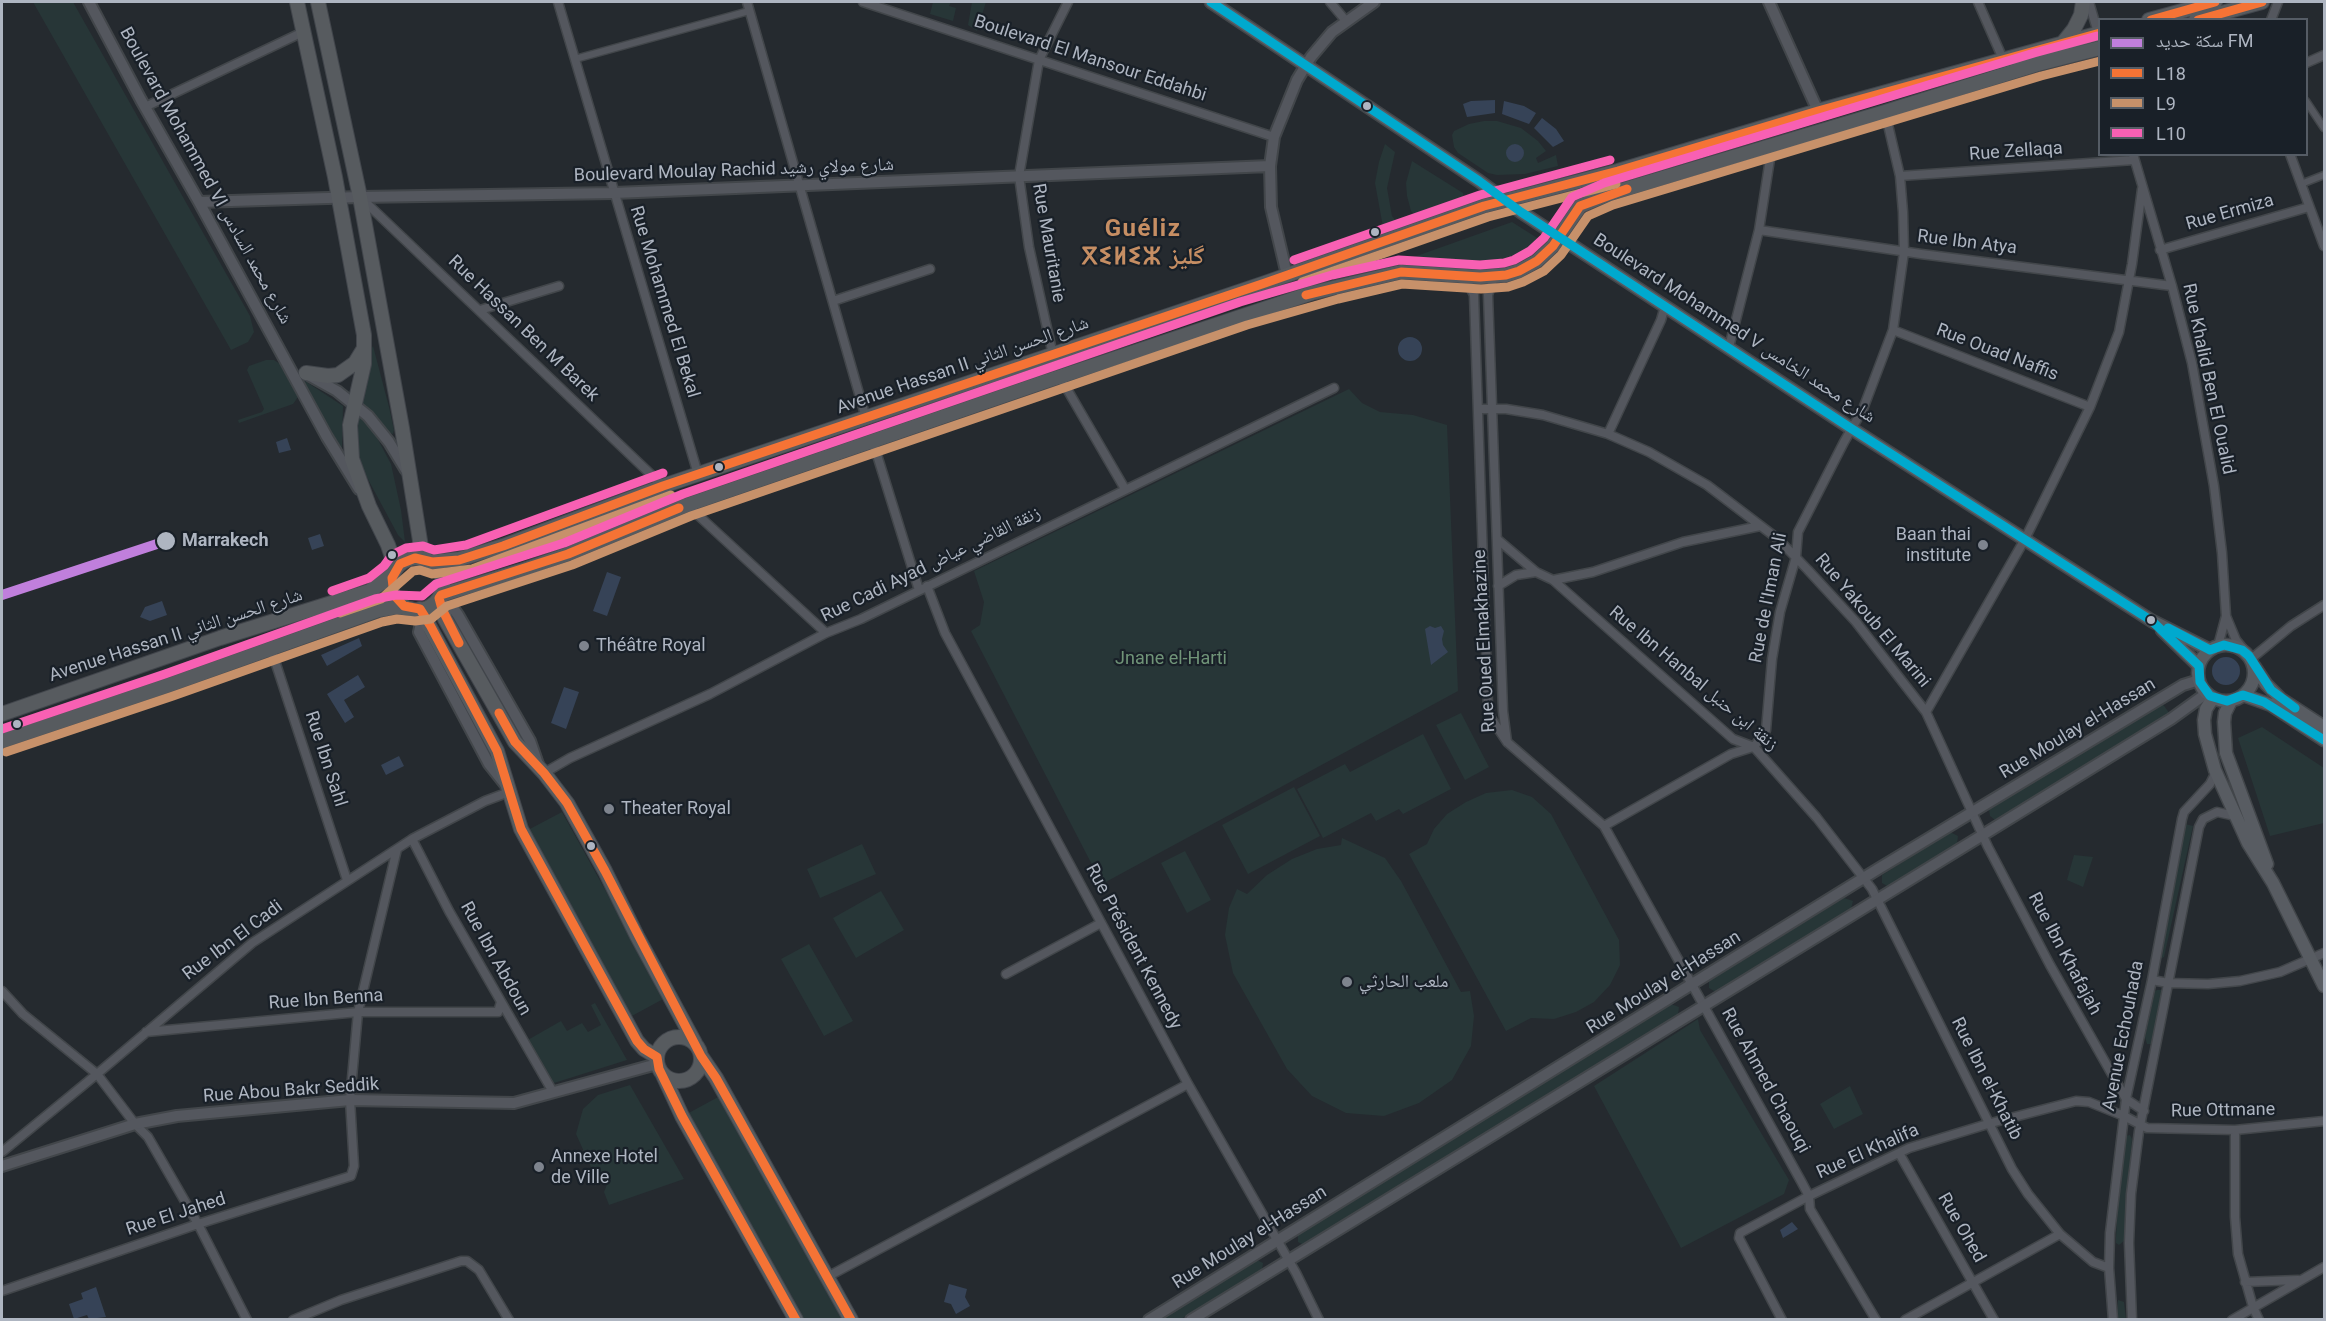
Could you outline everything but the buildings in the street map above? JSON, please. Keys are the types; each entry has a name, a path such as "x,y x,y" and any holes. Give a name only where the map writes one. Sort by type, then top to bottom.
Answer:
{"main road":[{"path":"297,2 339,198 366,346 349,431 352,459 369,506"},
{"path":"318,2 360,197 421,547 429,561 440,570 443,578 440,598 446,619 514,742 542,771 567,803 701,1056 716,1078 851,1320"},
{"name":"Boulevard Mohammed V شارع محمد الخامس","path":"1211,2 1504,200 1852,429 2152,621 2214,648"},
{"path":"2062,44 2074,29 2081,15 2083,2"},
{"path":"2156,18 2215,2"},
{"path":"2203,18 2262,2"},
{"name":"Avenue Hassan II شارع الحسن الثاني","path":"429,561 460,559 503,546 663,486 1504,200 1618,171 1818,111 2003,59 2098,35"},
{"path":"2,741 379,610 397,607 418,611 431,606 440,598 568,554 687,505 1243,314 1344,285 1401,272 1506,275 1530,266 1551,249 1580,206 1595,199 2038,64 2098,49"},
{"path":"306,373 328,376 342,373 355,363 366,346"},
{"name":"Boulevard Mohammed VI شارع محمد السادس","path":"369,506 387,542 394,572"},
{"path":"429,561 409,559 394,572 391,585 394,595 401,604 418,611 498,751 508,790 522,829 629,1026 639,1044 676,1081 688,1079 699,1068 701,1056"},
{"name":"Avenue Hassan II شارع الحسن الثاني","path":"2,714 209,642 370,591 394,572"},
{"name":"Boulevard Mohammed V شارع محمد الخامس","path":"2152,621 2199,666"},
{"path":"2250,659 2253,681 2243,695 2230,701 2210,695 2199,680 2199,666 2202,658 2214,648 2234,646 2250,659 2266,684 2281,699 2325,727"},
{"path":"2210,695 2204,720 2207,744 2216,772 2248,843 2273,883 2325,986"},
{"path":"2243,695 2271,705 2325,740"},
{"path":"2230,701 2224,722 2226,753 2273,883"},
{"path":"695,1043 683,1037 669,1039 660,1048 659,1065 682,1116 796,1320"}],"street":[{"name":"Boulevard Mohammed VI شارع محمد السادس","path":"89,2 327,437 369,506"},
{"name":"Rue Mohammed El Bekal","path":"558,2 698,474"},
{"name":"Boulevard El Mansour Eddahbi","path":"863,2 1274,137"},
{"name":"Rue Mauritanie","path":"1053,355 1029,246 1019,176 1039,60 1068,2"},
{"path":"1330,2 1346,21"},
{"path":"1287,274 1271,207 1270,166 1274,137 1297,80 1320,46 1346,21 1374,2"},
{"path":"1769,2 1818,111"},
{"path":"1978,2 2003,59"},
{"path":"2089,2 2098,32"},
{"path":"2272,18 2278,2"},
{"path":"575,59 748,6 866,418"},
{"path":"145,107 303,32"},
{"path":"2308,63 2325,55"},
{"path":"2308,102 2325,128"},
{"name":"Rue de l'Iman Ali","path":"1754,747 1766,730 1772,659 1780,612 1796,557 1798,532 1863,409 1893,330 1904,252 1900,176 1885,112"},
{"path":"1729,347 1759,230 1772,146"},
{"path":"2291,156 2325,246"},
{"name":"Rue Zellaqa","path":"1900,176 2133,158"},
{"name":"Rue Khalid Ben El Oualid","path":"2133,158 2172,286 2192,363 2205,431 2222,553 2226,616 2236,640 2250,659"},
{"name":"Boulevard Moulay Rachid شارع مولاي رشيد","path":"199,202 614,193 1270,166"},
{"path":"2301,184 2325,175"},
{"path":"1926,712 2025,539 2090,407 2119,332 2142,189"},
{"name":"Rue Hassan Ben M Barek","path":"360,197 663,486"},
{"name":"Rue Ermiza","path":"2160,250 2309,207"},
{"name":"Rue Ibn Atya","path":"1759,230 1904,252 2172,286"},
{"path":"833,300 930,268"},
{"name":"Rue Oued Elmakhazine","path":"1456,275 1469,285 1474,295 1488,708 1496,728 1507,742"},
{"name":"Rue Oued Elmakhazine","path":"1494,276 1488,295 1503,711 1507,742"},
{"path":"480,310 560,286"},
{"path":"1608,434 1661,320 1665,306"},
{"name":"Rue Ouad Naffis","path":"1893,330 2090,407"},
{"path":"290,368 306,373 353,404 382,432 411,480"},
{"path":"1060,377 1125,489"},
{"name":"Rue Cadi Ayad زنقة القاضي عياض","path":"542,771 710,694 825,633 861,619 1334,388"},
{"name":"Rue Yakoub El Marini","path":"1479,409 1543,415 1608,434 1649,452 1707,485 1760,526 1796,557 1856,622 1926,712 1983,835"},
{"name":"Rue Président Kennedy","path":"873,442 923,588 945,633 1188,1084 1277,1240 1319,1320"},
{"path":"687,505 825,633"},
{"path":"1553,580 1593,572 1683,542 1760,526"},
{"name":"Rue Ibn Hanbal زنقة ابن حنبل","path":"1497,539 1536,572 1553,580 1733,738 1754,747 1817,818 1865,878"},
{"path":"1498,586 1516,575 1536,572"},
{"path":"2250,659 2291,626 2325,605"},
{"name":"Rue Khalid Ben El Oualid","path":"2214,648 2226,616"},
{"name":"Rue Ibn Sahl","path":"271,649 347,880"},
{"name":"Rue Moulay el-Hassan","path":"1149,1320 1973,812 2183,685 2199,680"},
{"name":"Rue Moulay el-Hassan","path":"1191,1320 2210,695"},
{"name":"Rue Ahmed Chaouqi","path":"1507,742 1604,826 1809,1196 1810,1209 1876,1320"},
{"path":"1604,826 1731,754 1754,747"},
{"name":"Avenue Echouhada","path":"2113,1320 2109,1268 2114,1190 2126,1099 2152,980 2182,819 2184,812 2210,784 2216,772"},
{"name":"Rue Ibn El Cadi","path":"2,1152 252,943 412,839 508,790"},
{"name":"Avenue Echouhada","path":"2132,1320 2128,1243 2131,1194 2141,1126 2199,828 2203,819 2217,812 2235,816"},
{"name":"Rue Ibn Khafajah","path":"1983,835 2050,965 2126,1099 2144,1111"},
{"name":"Rue Ibn Abdoun","path":"412,839 449,911 553,1092"},
{"path":"350,1100 358,1012 397,849"},
{"name":"Rue Ibn el-Khatib","path":"1865,878 2012,1168 2028,1194 2060,1234 2093,1262 2109,1268"},
{"path":"1006,974 1101,923"},
{"path":"2152,980 2168,983 2208,984 2240,981 2272,974 2325,954"},
{"path":"2,991 23,1014 97,1074 157,1150 247,1320"},
{"name":"Rue Ibn Benna","path":"146,1032 358,1012 498,1012 501,1002"},
{"name":"Rue Abou Bakr Seddik","path":"2,1166 135,1124 177,1116 350,1100 506,1103 659,1065"},
{"path":"827,1277 1188,1084"},
{"name":"Rue El Jahed","path":"2,1291 198,1224 351,1176 354,1166 350,1100"},
{"name":"Rue El Khalifa","path":"1782,1320 1738,1238 1743,1229 1899,1153 1991,1123 2076,1101 2089,1102 2124,1116"},
{"name":"Rue Ottmane","path":"2124,1116 2147,1128 2191,1131 2235,1130 2325,1121"},
{"path":"2235,1130 2236,1236 2245,1282 2259,1320"},
{"name":"Rue Ohed","path":"1899,1153 1994,1320"},
{"path":"1905,1320 2060,1234"},
{"path":"293,1320 341,1300 461,1261 474,1265 479,1270 509,1320"},
{"path":"2232,1320 2325,1268"},
{"path":"2245,1282 2302,1280"}],"green space":[{"path":"33,2 73,2 250,316 254,332 248,342 231,350"},
{"path":"933,2 951,2 949,6 956,8 953,21 930,14"},
{"path":"972,2 986,2 977,31 968,25"},
{"path":"1497,121 1521,128 1538,141 1546,151 1536,158 1538,163 1556,155 1558,166 1525,174 1488,173 1458,153 1454,147 1452,135 1454,131 1469,124"},
{"path":"1385,144 1395,152 1387,188 1392,216 1397,222 1383,227 1375,183"},
{"path":"1412,161 1463,193 1465,201 1463,205 1419,219 1411,211 1407,196 1406,183"},
{"path":"1512,222 1542,241 1529,253 1506,263 1487,266 1411,258"},
{"path":"373,346 389,407 393,434 388,432 379,419 361,403 370,351"},
{"path":"266,360 274,360 280,364 298,397 293,404 239,423 238,420 262,412 264,409 247,370 249,366"},
{"path":"301,380 343,406 342,450"},
{"name":"Jnane el-Harti","path":"1349,389 1362,403 1380,412 1413,415 1447,425 1458,691 1102,884 971,631 980,625 984,602 974,571"},
{"path":"357,415 374,432 391,464 405,542 398,535 363,470 355,440"},
{"path":"2162,703 2170,714 1995,820 1990,816 1989,809"},
{"path":"1461,713 1489,767 1465,780 1436,725"},
{"path":"2262,727 2324,768 2324,823 2270,836 2238,738"},
{"path":"1423,734 1451,789 1403,814 1399,809 1376,821 1371,813 1323,838 1297,789 1345,764 1350,772"},
{"path":"1294,787 1320,836 1248,874 1222,825"},
{"path":"1512,790 1532,797 1551,814 1619,940 1620,965 1610,985 1594,1002 1576,1012 1554,1019 1531,1018 1506,1031 1409,854 1427,844 1434,829 1447,814 1466,802 1486,793"},
{"path":"562,812 665,998 630,1017 526,831"},
{"path":"2185,824 2193,826 2164,957 2160,959 2156,955"},
{"path":"1950,832 1958,836 1957,844 1889,887 1882,883 1882,875"},
{"name":"ملعب الحارثي","path":"1342,838 1385,858 1401,881 1461,992 1470,991 1474,1016 1471,1046 1452,1080 1419,1103 1384,1116 1346,1113 1312,1096 1287,1069 1233,973 1225,935 1229,908 1237,889 1247,894 1267,875 1292,859 1317,849 1341,845"},
{"path":"862,844 876,874 820,898 807,869"},
{"path":"1185,851 1211,900 1187,913 1161,863"},
{"path":"2074,855 2093,857 2083,887 2067,880"},
{"path":"881,891 904,930 856,958 833,918"},
{"path":"1844,898 1853,901 1851,909 1716,992 1709,988 1709,981"},
{"path":"809,944 853,1021 824,1036 781,959"},
{"path":"2157,990 2162,990 2162,994 2153,1040 2151,1044 2147,1044 2145,1037"},
{"path":"595,1003 627,1060 554,1083 549,1081 526,1041 561,1021 567,1031 582,1023 588,1032 601,1025 591,1005"},
{"path":"1671,1004 1679,1007 1678,1015 1304,1245 1298,1242 1298,1234"},
{"path":"1698,1019 1700,1030 1789,1180 1784,1194 1681,1248 1594,1086"},
{"path":"630,1085 684,1179 609,1205 604,1192 608,1182 595,1176 576,1134 583,1109 598,1095"},
{"path":"1850,1086 1863,1114 1834,1129 1820,1104"},
{"path":"720,1096 844,1319 798,1319 685,1115"},
{"path":"2130,1135 2132,1139 2124,1241 2119,1245 2116,1243 2116,1237 2119,1186 2125,1140 2126,1136"},
{"path":"1257,1260 1263,1263 1262,1270 1181,1319 1159,1320"},
{"path":"2118,1300 2124,1302 2126,1319 2117,1319"}],"water":[{"path":"1495,100 1495,113 1467,117 1463,104 1471,101"},
{"path":"1504,101 1524,106 1536,113 1529,124 1502,114"},
{"path":"1542,118 1556,129 1564,141 1553,147 1534,128"},
{"path":"1515,144 1521,147 1524,153 1521,159 1515,162 1509,159 1506,153 1509,147"},
{"path":"1410,337 1415,338 1421,344 1421,354 1415,360 1410,361 1405,360 1399,354 1398,349 1399,344 1405,338"},
{"path":"287,438 291,450 279,453 276,442"},
{"path":"320,534 324,546 312,550 308,538"},
{"path":"607,572 621,577 607,616 593,611"},
{"path":"162,601 167,615 150,621 140,617 145,607"},
{"path":"1430,626 1435,628 1441,626 1444,631 1443,645 1448,652 1431,665 1425,629"},
{"path":"359,638 362,646 327,666 321,655"},
{"path":"2226,657 2236,661 2240,671 2236,681 2226,685 2216,681 2212,671 2216,661"},
{"path":"358,675 365,687 344,700 354,717 345,723 327,694"},
{"path":"564,687 579,692 566,729 551,723"},
{"path":"399,756 404,766 386,775 381,765"},
{"path":"1792,1222 1798,1229 1783,1238 1780,1230"},
{"path":"949,1284 967,1289 965,1297 970,1306 956,1314 951,1304 944,1302"},
{"path":"96,1287 106,1317 89,1319 87,1315 74,1319 69,1304 83,1299 81,1293"}],"rail line":[{"name":"FM","path":"2,595 166,541"}],"transit line":[{"path":"1211,2 1479,181 1521,212 1852,429 2152,621 2199,666 2200,682 2210,696 2227,701 2243,695 2264,702 2324,740"},
{"name":"L18","path":"2158,18 2215,2"},
{"name":"L18","path":"2205,18 2262,2"},
{"name":"L18","path":"796,1320 682,1116 659,1069 657,1057 644,1049 637,1041 521,829 497,751 430,625 420,609 404,606 394,595 392,578 400,564 415,558 432,562 459,560 503,546 663,486 1265,283 1484,206 1618,171 1818,111 2098,34"},
{"name":"L10","path":"2,729 375,599 396,595 422,596 436,584 564,543 683,494 1240,302 1332,275 1399,260 1480,265 1514,260 1530,251 1544,238 1572,197 1604,183 2097,36"},
{"name":"L9","path":"6,752 382,622 397,619 415,621 431,619 447,606 572,565 691,516 1247,325 1338,299 1402,284 1481,289 1508,287 1544,271 1561,255 1588,216 1613,205 2041,76 2098,62"},
{"name":"L10","path":"1294,260 1480,195 1610,160"},
{"name":"L9","path":"1302,282 1488,217 1616,184"},
{"name":"L18","path":"1306,295 1401,272 1480,277 1506,275 1519,271 1537,261 1553,246 1580,206 1627,189"},
{"name":"L10","path":"332,591 369,578 384,566 392,555 406,548 423,546 434,550 466,545 663,473"},
{"name":"L9","path":"340,613 381,599 413,571 420,570 432,574 472,569 671,495"},
{"name":"L18","path":"459,643 442,609 439,598 441,595 568,554 679,508"},
{"path":"2168,628 2210,650 2224,645 2242,650 2249,656 2271,690 2295,708"},
{"name":"L18","path":"499,713 515,742 544,773 567,803 701,1056 716,1078 851,1320"}],"place":[{"name":"Marrakech","path":"166,541"},
{"name":"Baan thai institute","path":"1983,545"},
{"name":"Théâtre Royal","path":"584,646"},
{"name":"Theater Royal","path":"609,809"},
{"name":"ملعب الحارثي","path":"1347,982"},
{"name":"Annexe Hotel de Ville","path":"539,1167"}],"district":[{"name":"Guéliz ⴳⵉⵍⵉⵣ گليز","path":"1143,244"}]}
